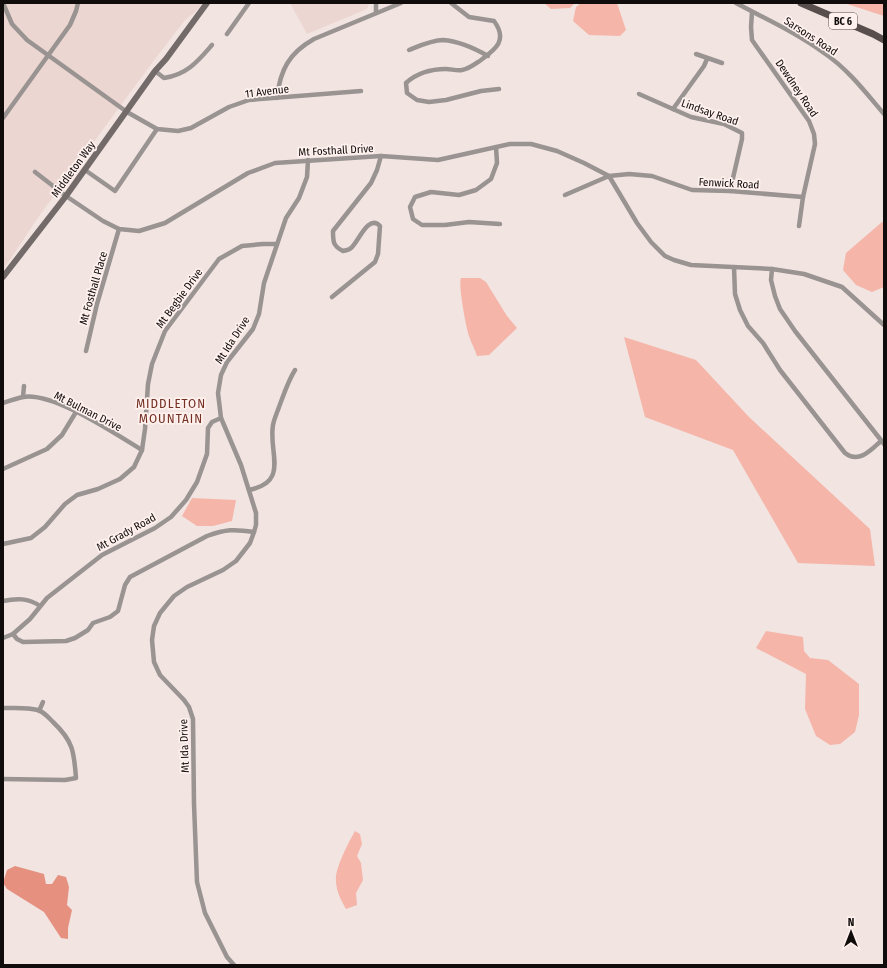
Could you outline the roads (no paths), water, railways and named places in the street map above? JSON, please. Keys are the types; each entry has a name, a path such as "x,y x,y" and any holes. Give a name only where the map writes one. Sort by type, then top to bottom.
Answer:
{"main road":[{"name":"BC 6","path":"801,3 884,40"}],"street":[{"name":"11 Avenue","path":"3,3 12,24 27,40 127,112 157,129 178,131 191,128 230,107 249,100 361,91"},
{"path":"3,118 70,25 78,3"},
{"name":"Middleton Way","path":"3,277 66,196 155,71 166,59 207,3"},
{"path":"226,34 249,3"},
{"path":"376,3 376,12"},
{"path":"277,98 279,81 285,67 295,53 304,44 376,12 401,3"},
{"path":"451,3 469,16 494,21 500,29 500,41 495,50 473,66 462,70 430,70 413,76 406,83 407,93 417,100 429,102 499,89"},
{"name":"Sarsons Road","path":"736,3 826,53 863,88 884,114"},
{"name":"Dewdney Road","path":"752,12 752,40 809,120 814,134 815,144 803,197 799,226"},
{"path":"409,50 426,43 442,40 473,48 488,56"},
{"path":"155,71 164,78 176,76 198,61 212,45"},
{"path":"696,54 722,63"},
{"path":"673,109 704,66 707,59"},
{"name":"Lindsay Road","path":"639,94 691,117 724,124 742,132 742,139 730,191"},
{"path":"85,170 115,191 157,129"},
{"name":"Mt Fosthall Drive","path":"35,172 66,196 103,221 119,229 139,231 165,223 248,173 275,163 381,156 438,160 510,144 530,144 564,154 609,176"},
{"path":"496,147 497,163 491,180 476,190 459,195 431,192 415,197 410,207 413,219 422,225 444,225 469,222 500,224"},
{"path":"332,297 375,262 378,254 380,226 377,223 373,223 368,226 351,249 343,251 336,248 333,241 333,231 371,183 381,156"},
{"name":"Mt Ida Drive","path":"234,965 227,957 206,913 197,882 193,718 190,707 160,675 154,662 152,640 154,626 160,613 174,596 187,587 223,570 236,561 250,543 254,532 256,525 256,513 241,466 221,418 218,393 221,375 227,362 252,329 259,314 264,283 276,244 286,218 298,198 307,177 308,160"},
{"name":"Fenwick Road","path":"565,195 609,176 629,174 652,176 692,190 730,191 803,197"},
{"path":"609,176 637,223 651,242 665,256 691,265 772,269 804,274 842,287 884,325"},
{"name":"Mt Fosthall Place","path":"86,351 97,304 119,229"},
{"name":"Mt Begbie Drive","path":"3,544 31,538 45,527 65,504 77,495 98,489 120,479 134,467 142,450 146,429 148,384 154,356 165,331 219,259 242,246 276,244"},
{"path":"734,267 735,294 740,310 748,326 763,343 780,370 845,453 853,457 864,456 883,443 795,331 780,309 771,280 772,269"},
{"path":"249,490 265,485 273,476 275,465 272,435 273,424 290,378 295,370"},
{"path":"23,397 24,386"},
{"name":"Mt Bulman Drive","path":"3,403 23,397 38,397 55,401 142,450"},
{"path":"3,469 47,449 62,435 76,412"},
{"name":"Mt Grady Road","path":"3,638 13,634 30,619 47,598 102,555 155,528 171,517 186,500 197,482 206,454 208,428 212,422 221,418"},
{"path":"13,634 17,639 23,642 66,641 75,638 88,630 93,623 110,617 118,611 125,585 130,577 207,536 220,531 233,529 254,532"},
{"path":"3,601 24,599 33,601 40,606"},
{"path":"39,710 43,702"},
{"path":"3,708 28,708 39,710 60,728 69,740 74,754 76,778 65,780 3,779"}],"district":[{"name":"MIDDLETON MOUNTAIN","path":"171,410"}]}
